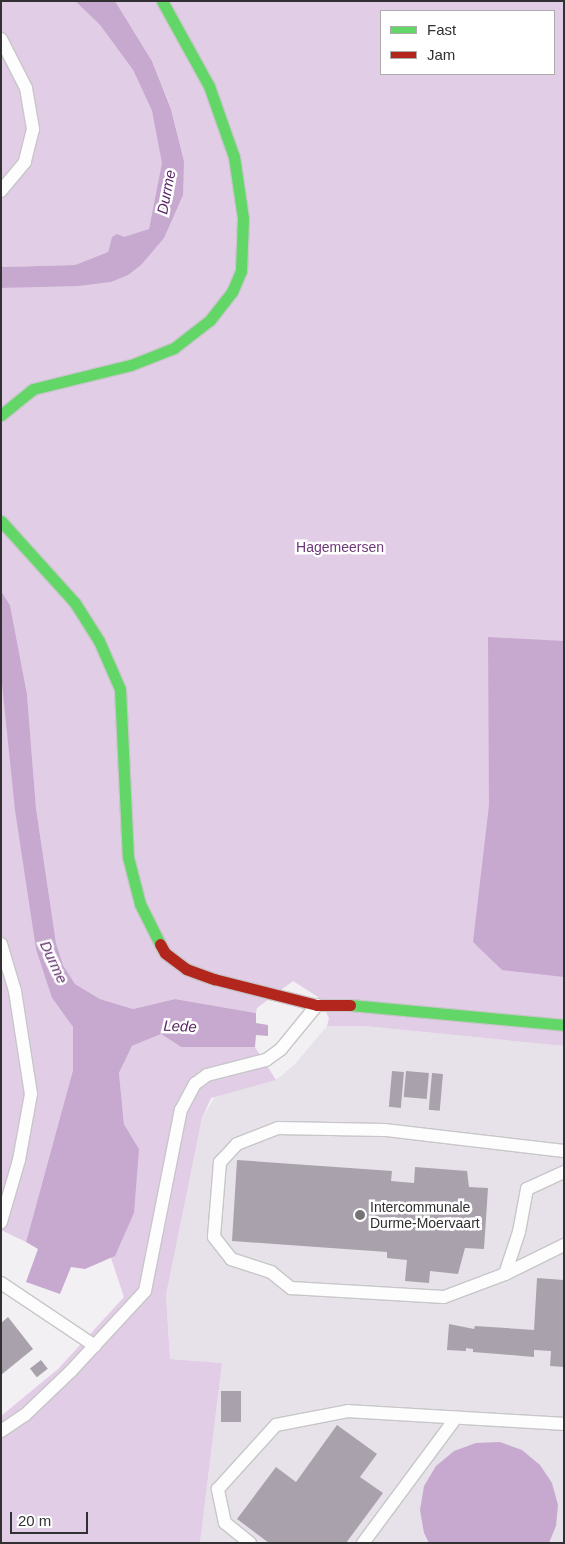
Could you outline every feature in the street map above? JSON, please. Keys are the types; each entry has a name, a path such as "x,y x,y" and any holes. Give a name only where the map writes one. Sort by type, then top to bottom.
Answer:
{"street":[{"path":"1,415 33,389 131,364 174,348 210,320 232,292 241,271 243,218 234,157 210,86 162,1"},
{"path":"1,521 74,603 99,641 120,689 128,857 140,904 165,953 186,969 214,979 318,1005 364,1004 564,1025"}],"lane":[{"path":"1,39 26,88 33,129 25,162 1,191"},
{"path":"1,944 15,991 31,1094 19,1160 1,1222"},
{"path":"1,1431 25,1415 145,1292 182,1110 195,1084 207,1075 266,1060 281,1049 318,1005"},
{"path":"564,1152 384,1130 278,1128 237,1144 220,1162 214,1236 231,1259 270,1272 291,1288 444,1297 505,1274 564,1245"},
{"path":"505,1274 519,1232 527,1189 564,1172"},
{"path":"1,1283 94,1346"},
{"path":"250,1543 225,1523 218,1489 276,1425 348,1411 564,1424"},
{"path":"363,1543 456,1418"}],"shaded area":[{"path":"327,1026 364,1026 564,1046 564,1543 200,1543 222,1363 170,1359 166,1295 202,1118 216,1095 276,1080 295,1064"}],"green space":[{"path":"1,1 75,1 100,25 133,70 152,111 163,163 149,229 110,244 108,252 75,265 1,267"},
{"name":"Hagemeersen","path":"115,1 564,1 564,1046 364,1026 327,1026 329,1018 318,997 293,981 257,1008 256,1013 175,999 133,1009 100,999 75,984 63,965 56,943 36,808 27,694 10,605 1,591 1,288 111,282 141,265 149,254 184,161 171,108 152,61"},
{"path":"1,674 52,998 73,1027 73,1070 26,1242 1,1230"},
{"path":"161,1034 181,1047 255,1047 276,1080 211,1098 202,1118 166,1295 170,1359 222,1363 200,1543 1,1543 1,1416 58,1369 124,1297 111,1258 139,1149 124,1124 119,1073 132,1046"}],"water":[{"name":"Durme","path":"75,1 115,1 152,61 171,109 184,161 183,195 164,238 141,265 128,275 111,282 78,286 1,288 1,267 75,265 108,252 112,237 117,234 124,237 149,229 162,163 152,111 133,70 100,25"},
{"path":"1,591 10,605 27,694 36,808 56,943 63,965 75,984 100,999 133,1009 175,999 256,1013 256,1023 268,1025 268,1036 256,1035 255,1047 181,1047 161,1034 132,1046 119,1073 124,1124 139,1149 134,1213 115,1256 85,1269 71,1267 60,1294 26,1282 38,1249 26,1242 73,1070 73,1027 52,998 36,949 15,810 1,674"},
{"path":"488,637 564,641 564,977 502,970 473,942 489,805"},
{"path":"500,1442 522,1450 540,1465 552,1483 558,1505 556,1526 549,1543 429,1543 424,1533 420,1510 424,1486 436,1466 454,1451 476,1443"}],"building":[{"path":"392,1071 404,1072 401,1108 389,1107"},
{"path":"406,1071 429,1073 427,1099 404,1097"},
{"path":"432,1073 443,1074 440,1111 429,1110"},
{"name":"Intercommunale Durme-Moervaart","path":"237,1160 392,1171 391,1181 414,1183 415,1167 467,1171 469,1187 488,1188 484,1249 465,1248 458,1274 430,1271 429,1283 405,1281 407,1260 387,1258 387,1252 232,1241"},
{"path":"537,1278 564,1280 564,1367 550,1366 551,1351 534,1350 534,1357 473,1352 473,1349 466,1348 466,1351 447,1350 449,1324 474,1329 475,1326 534,1330"},
{"path":"8,1317 33,1349 1,1375 1,1323"},
{"path":"41,1360 48,1369 37,1377 30,1369"},
{"path":"221,1391 241,1391 241,1422 221,1422"},
{"path":"337,1425 377,1454 360,1477 383,1493 346,1543 269,1543 237,1519 276,1467 296,1482"}],"traffic: fast":[{"path":"1,415 33,389 131,365 174,348 210,320 232,292 241,271 243,218 234,157 209,86 162,1"},
{"path":"1,521 75,603 99,641 120,689 128,857 140,904 160,944"},
{"path":"350,1005 564,1025"}],"traffic: jam":[{"path":"160,944 165,953 186,969 214,979 317,1005 350,1005"}],"place":[{"name":"Intercommunale Durme-Moervaart","path":"360,1215"}],"water label":[{"name":"Lede","path":"180,1026"}]}
